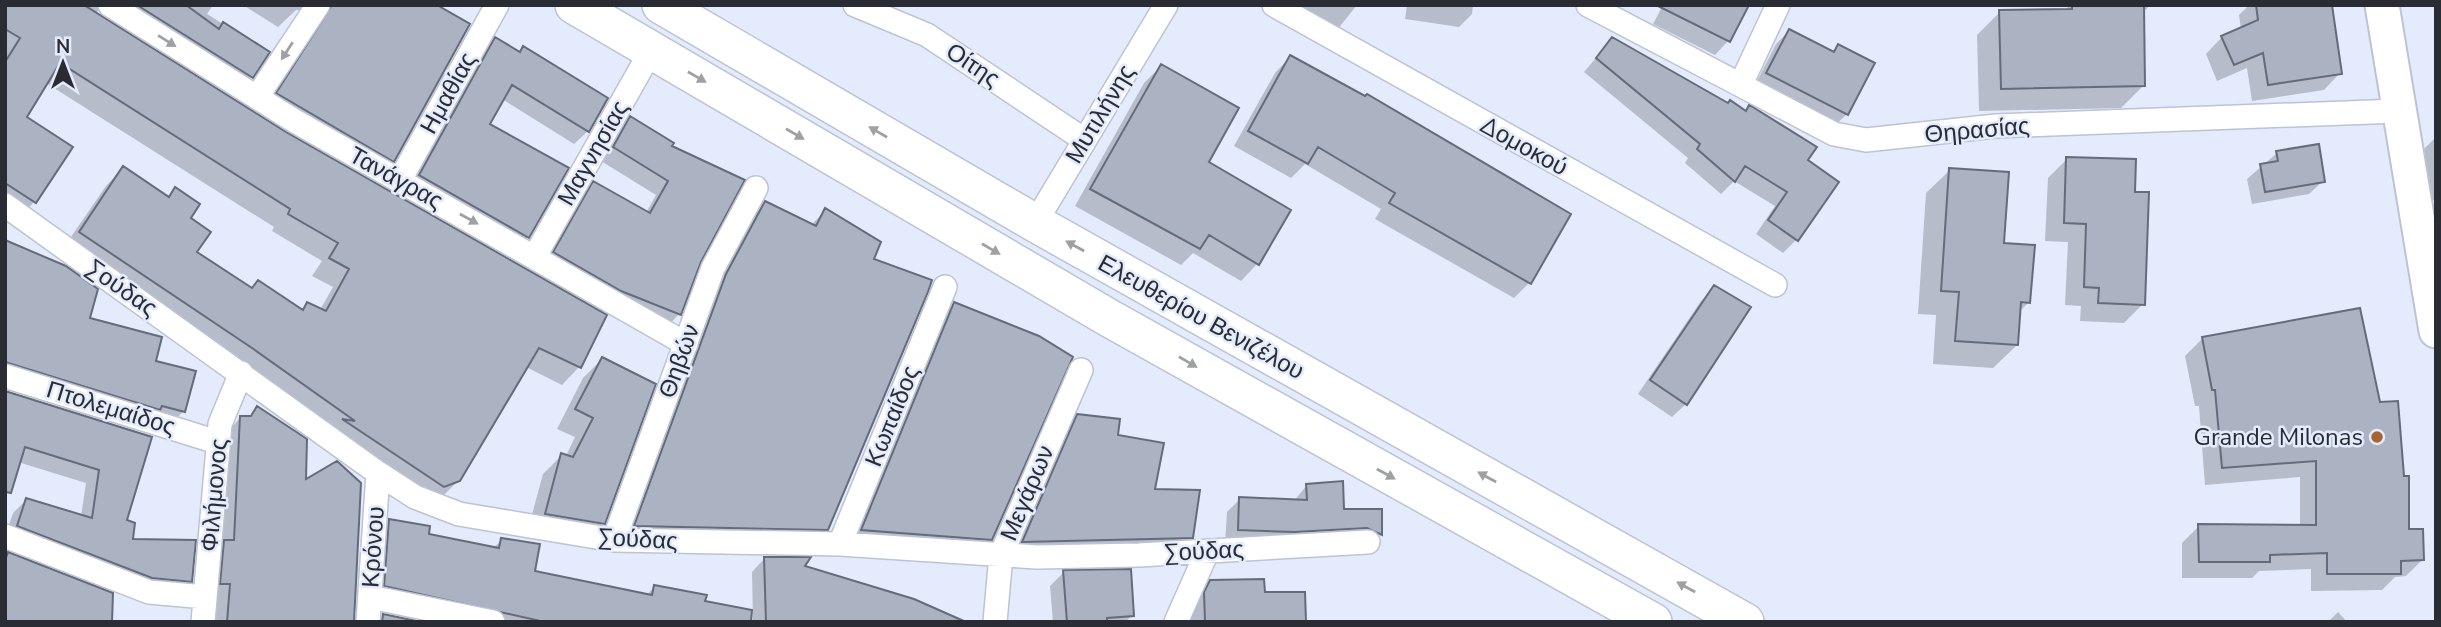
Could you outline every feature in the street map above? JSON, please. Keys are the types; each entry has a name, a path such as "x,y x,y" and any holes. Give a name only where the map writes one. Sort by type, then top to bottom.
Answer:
{"main road":[{"name":"Ελευθερίου Βενιζέλου","path":"575,5 1109,318 1653,622"},
{"name":"Ελευθερίου Βενιζέλου","path":"662,5 1035,223 1745,622"},
{"path":"2382,5 2436,331"}],"street":[{"path":"257,97 318,5"},
{"name":"Ημαθίας","path":"400,180 496,5"},
{"name":"Οίτης","path":"855,5 878,11 927,35 1083,139"},
{"name":"Μυτιλήνης","path":"1035,223 1083,139 1166,5"},
{"name":"Δομοκού","path":"1274,5 1775,285"},
{"name":"Θηρασίας","path":"1588,5 1834,134 1867,140 1996,126 2398,111"},
{"path":"1741,84 1778,5"},
{"name":"Τανάγρας","path":"116,7 257,97 686,344"},
{"name":"Μαγνησίας","path":"535,256 651,51"},
{"name":"Θηβών","path":"614,540 713,268 755,188"},
{"name":"Σούδας","path":"5,205 378,473 415,497 459,514 614,540 840,544 1001,555 1069,557 1368,542"},
{"name":"Κωπαίδος","path":"840,544 945,287"},
{"name":"Μεγάρων","path":"999,620 1001,555 1081,370"},
{"name":"Φιλήμονος","path":"203,622 217,442 223,412 241,373"},
{"name":"Πτολεμαίδος","path":"5,376 217,442"},
{"name":"Κρόνου","path":"369,622 378,473"},
{"path":"5,536 149,592 205,597"},
{"path":"1176,622 1207,552"},
{"path":"370,597 493,622"}],"building":[{"path":"5,5 84,5 286,132 607,315 581,368 539,348 460,481 444,487 342,419 355,421 252,348 79,232 123,166 169,197 175,187 200,204 191,218 211,232 197,252 252,288 258,280 303,310 307,302 326,311 349,269 329,258 338,243 288,214 290,209 60,63 27,117 73,147 36,203 5,183 5,62 20,38 5,29"},
{"path":"137,5 186,5 219,29 223,22 270,52 253,78"},
{"path":"332,5 437,5 470,24 394,162 276,93"},
{"path":"1656,5 1749,5 1730,42"},
{"path":"2072,5 2144,5 2145,86 2001,89 1999,10 2072,9"},
{"path":"2256,5 2332,5 2342,74 2268,85 2263,53 2234,65 2221,36 2258,20"},
{"path":"1789,29 1834,52 1838,44 1875,63 1848,115 1766,73"},
{"path":"495,37 520,52 523,46 608,98 589,132 512,85 490,124 569,168 529,238 419,175"},
{"path":"1612,37 1728,103 1730,100 1746,111 1749,105 1817,147 1808,160 1839,182 1798,241 1768,220 1787,192 1745,166 1735,182 1697,149 1700,144 1596,58"},
{"path":"1290,55 1365,96 1367,94 1571,214 1531,284 1389,203 1395,193 1318,147 1308,164 1248,131"},
{"path":"1161,64 1239,108 1209,162 1291,210 1259,265 1209,235 1200,249 1090,189"},
{"path":"630,116 674,143 672,146 745,180 701,262 681,315 621,291 553,252 593,181 650,213 668,181 613,147"},
{"path":"2319,144 2325,182 2265,192 2260,164 2278,161 2276,151"},
{"path":"2066,157 2136,159 2135,192 2149,192 2145,305 2098,303 2099,288 2084,287 2086,224 2064,223"},
{"path":"1949,168 2009,172 2004,243 2035,245 2030,303 2021,302 2018,345 1955,341 1959,292 1941,291"},
{"path":"765,201 816,226 825,208 881,242 874,259 932,280 928,292 828,530 634,526 726,274"},
{"path":"5,240 66,266 98,289 90,318 162,337 156,361 196,371 185,412 162,406 160,410 5,362"},
{"path":"1714,285 1751,307 1687,405 1650,380"},
{"path":"954,302 1039,336 1073,357 992,540 861,530"},
{"path":"2360,308 2380,402 2398,401 2404,476 2409,476 2409,529 2423,529 2424,560 2401,561 2401,574 2327,574 2327,553 2270,555 2270,562 2199,562 2198,524 2316,525 2316,461 2222,468 2215,390 2212,390 2202,337"},
{"path":"602,357 656,384 605,524 545,514 561,453 573,457 593,418 575,409"},
{"path":"5,391 152,437 127,520 135,523 133,539 196,540 192,582 152,578 17,526 26,498 92,518 99,470 25,447 11,493 5,492"},
{"path":"257,406 307,439 306,479 337,461 361,483 354,622 227,622 230,584 220,584 224,540 234,540 240,416 251,416"},
{"path":"1077,414 1120,419 1118,435 1164,443 1155,489 1200,490 1193,538 1022,542"},
{"path":"1343,481 1344,509 1382,509 1382,535 1367,528 1294,532 1238,530 1239,497 1307,500 1306,484"},
{"path":"389,519 430,526 429,534 499,548 501,538 540,544 535,571 652,595 654,585 707,595 705,601 752,610 751,622 545,622 384,586"},
{"path":"8,552 113,593 112,622 5,622 5,561"},
{"path":"764,557 811,557 805,566 914,599 966,622 766,622"},
{"path":"1131,569 1134,616 1107,618 1107,622 1067,622 1063,570"},
{"path":"1264,579 1265,592 1305,592 1306,622 1205,622 1204,592 1210,580"},
{"path":"383,614 421,622 382,622"}],"place":[{"name":"Grande Milonas","path":"2377,437"}]}
